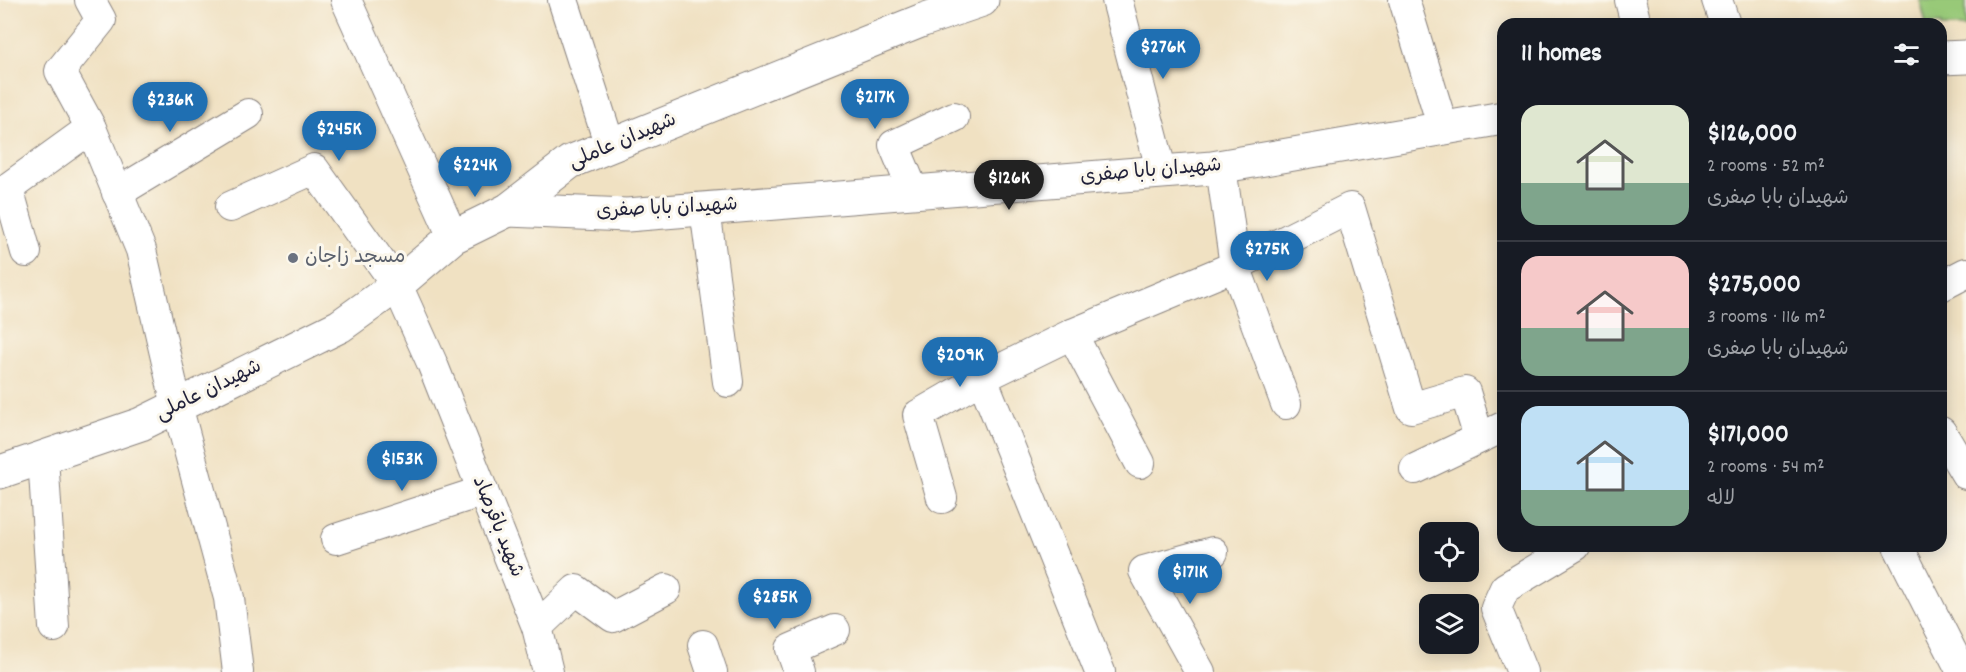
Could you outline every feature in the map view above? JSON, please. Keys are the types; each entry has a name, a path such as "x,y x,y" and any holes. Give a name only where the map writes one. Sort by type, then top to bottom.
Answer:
{"street":[{"path":"90,0 101,20 60,71 91,128 141,250 177,406 228,598 238,672"},
{"path":"346,0 453,237"},
{"path":"563,0 610,146"},
{"name":"شهیدان عاملی","path":"0,472 141,424 340,326 397,285 453,237 508,210 570,162 923,20 982,0"},
{"path":"1117,0 1162,173"},
{"path":"1404,0 1443,128"},
{"path":"1630,0 1634,18"},
{"path":"1717,0 1723,18"},
{"path":"1947,58 1966,57"},
{"path":"117,193 248,114"},
{"path":"914,193 894,146 954,117"},
{"name":"شهیدان بابا صفری","path":"508,210 627,215 1162,173 1221,166 1497,119"},
{"path":"26,252 8,188 91,128"},
{"path":"1221,166 1235,266 1286,404"},
{"name":"شهید باقرصاد","path":"230,207 314,169 397,285 432,363 537,627 548,672"},
{"path":"942,498 918,415 982,378 1072,334 1235,266 1350,208 1411,408 1465,392 1491,432 1415,469"},
{"path":"705,209 728,382"},
{"path":"1947,283 1966,273"},
{"path":"1072,334 1140,463"},
{"path":"982,378 1100,672"},
{"path":"1947,442 1966,474"},
{"path":"43,457 54,627"},
{"path":"336,539 483,491"},
{"path":"1200,672 1144,571 1213,552"},
{"path":"1522,672 1496,608 1505,588 1565,552"},
{"path":"1901,552 1962,672"},
{"path":"537,627 576,590 613,617 666,589"},
{"path":"799,672 791,648 835,630"}],"green space":[{"path":"1920,0 1966,0 1966,27 1947,27 1947,18 1924,18"}],"place":[{"name":"مسجد زاجان","path":"293,258"}]}
